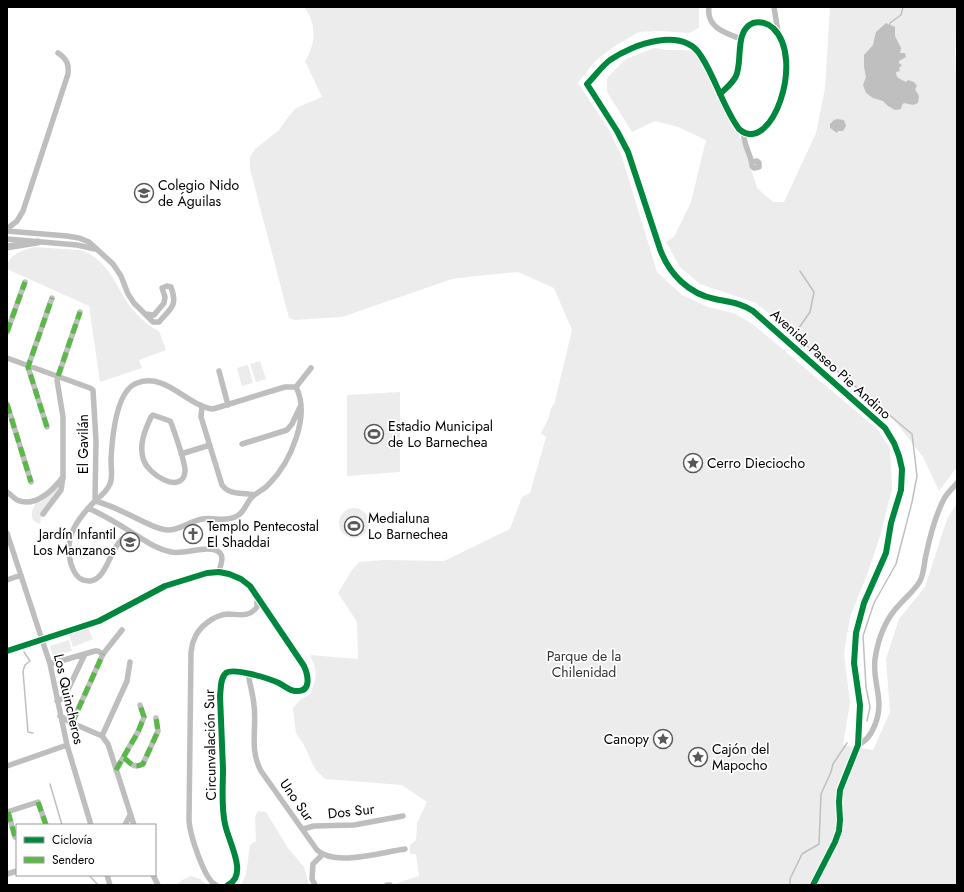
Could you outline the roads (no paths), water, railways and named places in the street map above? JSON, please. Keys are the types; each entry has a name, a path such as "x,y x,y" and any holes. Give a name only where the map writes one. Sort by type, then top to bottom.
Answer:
{"street":[{"path":"709,7 709,18 714,26 721,31 741,39"},
{"path":"774,7 778,34 784,49 787,64 782,97 774,115 764,128 754,133 744,132 737,126 720,94 732,83 737,75 741,39 745,30 753,23 762,22 770,25 778,34"},
{"path":"770,25 776,22"},
{"name":"Avenida Paseo Pie Andino","path":"720,94 701,55 693,45 682,41 671,40 652,42 625,51 602,66 587,84 618,131 628,152 660,249 673,273 688,287 700,294 714,299 738,303 753,311 885,428 897,449 901,462 902,476 899,501 891,523 886,554 861,613 855,642 855,673 860,705 858,745 840,790 840,820 837,837 814,885"},
{"path":"7,230 14,224 23,211 68,74 68,63 66,58 58,53"},
{"path":"744,132 744,139 753,162"},
{"path":"14,224 22,231 33,233"},
{"path":"7,230 67,236 79,238 89,242 108,258 117,270 131,298 145,314 153,322 159,322 175,302 171,287 166,286 162,288 166,297 164,303 154,315 145,314"},
{"path":"77,245 79,238"},
{"path":"7,239 77,245 96,249"},
{"path":"7,247 38,242"},
{"path":"7,332 25,282"},
{"path":"48,427 28,371 28,366 52,298"},
{"path":"43,514 61,490 63,477 63,417 62,402 57,382 80,312"},
{"path":"7,358 58,376"},
{"path":"296,387 311,368"},
{"path":"219,371 228,405"},
{"name":"El Gavilán","path":"58,376 90,388 94,392 95,501"},
{"path":"132,532 117,544 102,574 97,578 92,580 82,580 75,573 70,560 68,547 70,535 77,521 105,492 110,483 111,455 115,420 124,397 130,388 139,382 156,382 169,387 202,406 213,409 285,387 296,387"},
{"path":"95,501 113,507 160,530 170,530 200,519 229,519 236,517 242,512 254,495 269,486 278,474 297,437 301,416 301,405 296,387"},
{"path":"7,404 9,418 31,482"},
{"path":"242,444 287,430 292,424 301,405"},
{"path":"202,406 201,417 221,482 224,487 231,492 254,495"},
{"path":"155,415 172,423 181,454 185,472 181,480 174,482 164,480 149,470 143,457 142,444 151,416 155,415"},
{"path":"181,454 210,445"},
{"path":"7,492 18,500 29,501 40,499 52,491 63,477"},
{"path":"858,745 864,742 870,735 878,718 880,700 874,674 874,666 882,633 894,611 921,580 939,511 944,498 957,483"},
{"path":"88,508 109,518 147,543 172,553 215,550 223,558 219,572"},
{"name":"Los Quincheros","path":"7,533 50,664 67,745 91,824"},
{"path":"7,651 99,621 166,586 207,573 219,572 241,579 250,586 257,595"},
{"path":"7,580 21,575"},
{"name":"Circunvalación Sur","path":"228,885 236,878 238,871 224,818 221,684 225,674 236,671 275,682 294,691 303,690 307,686 308,682 304,666 257,595"},
{"name":"Circunvalación Sur","path":"216,885 212,883 207,876 192,839 188,821 191,652 194,638 208,622 225,615 250,614 256,607 257,595"},
{"path":"72,723 103,654 122,630"},
{"path":"50,664 95,651 103,654"},
{"path":"57,701 64,698 85,654"},
{"path":"102,736 127,681 130,662"},
{"name":"Uno Sur","path":"248,674 254,705 254,743 258,763 261,770 302,829 322,855"},
{"path":"116,770 138,732 144,717 140,705"},
{"path":"60,716 102,736 108,744 134,824"},
{"path":"124,758 133,766 143,764 158,731 156,718"},
{"path":"7,766 67,745"},
{"path":"15,837 7,812 38,802 46,824"},
{"path":"126,824 130,815"},
{"name":"Dos Sur","path":"302,829 314,826 354,825 403,816"},
{"path":"315,885 312,879 313,864 322,855 340,858 405,849"},
{"path":"154,876 158,885"}],"waterway":[{"path":"890,24 901,15 903,7"},
{"path":"800,271 814,292 810,312 794,335 912,434 917,476 912,502 896,564 874,603 863,636 866,687 870,707 867,721"},
{"path":"24,652 30,661 25,665 23,671 28,732 33,733"},
{"path":"790,885 790,879 802,854 819,844 821,794 833,764 847,743"},
{"path":"50,784 62,824"},
{"path":"90,876 98,885"}],"place":[{"name":"Colegio Nido de Águilas","path":"144,193"},
{"name":"Estadio Municipal de Lo Barnechea","path":"374,434"},
{"name":"Cerro Dieciocho","path":"693,463"},
{"name":"Medialuna Lo Barnechea","path":"354,526"},
{"name":"Templo Pentecostal El Shaddai","path":"193,534"},
{"name":"Jardín Infantil Los Manzanos","path":"130,542"},
{"name":"Canopy","path":"663,739"},
{"name":"Cajón del Mapocho","path":"698,757"}],"park label":[{"name":"Parque de la Chilenidad","path":"584,664"}]}
